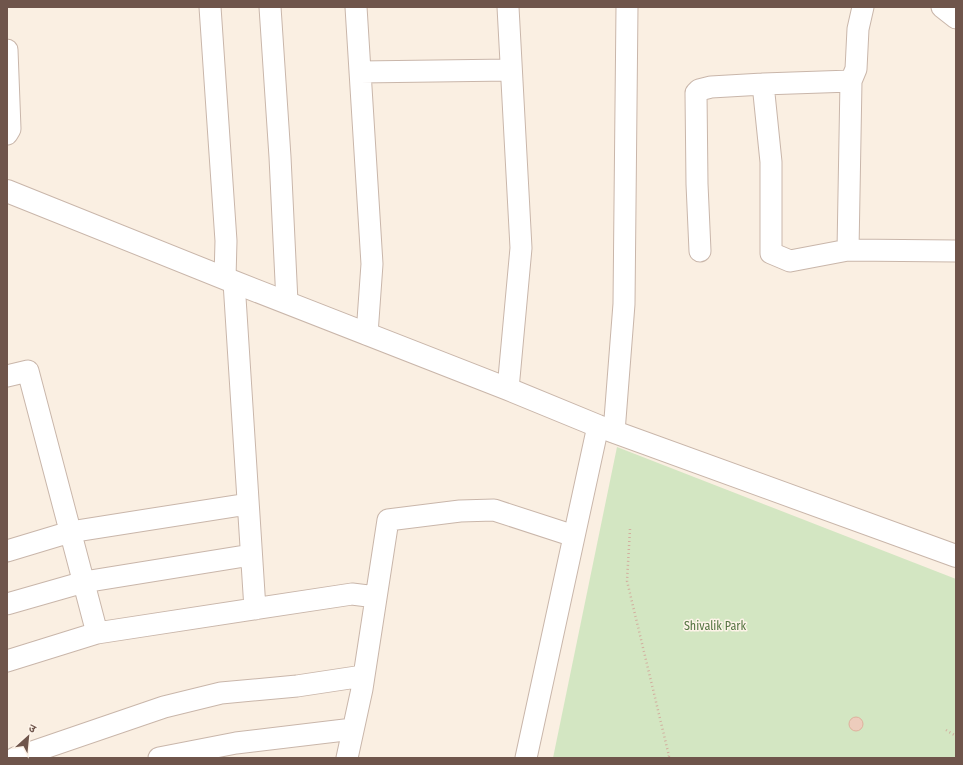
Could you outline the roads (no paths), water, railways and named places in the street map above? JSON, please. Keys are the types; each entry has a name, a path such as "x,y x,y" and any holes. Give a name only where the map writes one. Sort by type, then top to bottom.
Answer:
{"street":[{"path":"210,7 226,241 248,504 255,609"},
{"path":"270,7 280,157 287,302"},
{"path":"356,7 372,264 367,334"},
{"path":"508,7 521,248 508,389"},
{"path":"526,758 574,536 606,429 624,304 627,7"},
{"path":"848,250 851,81 856,69 858,29 863,7"},
{"path":"942,7 956,18"},
{"path":"7,50 10,129 7,134"},
{"path":"360,72 511,70"},
{"path":"700,251 697,184 696,93 699,90 711,87 851,81"},
{"path":"763,84 771,162 771,253 790,261 848,250 956,250"},
{"path":"7,191 606,429 956,556"},
{"path":"7,376 28,371 96,633"},
{"path":"7,551 70,532 248,504"},
{"path":"347,758 364,676 388,520 460,511 494,510 574,536"},
{"path":"7,604 84,582 251,555"},
{"path":"7,661 96,633 352,594 376,597"},
{"path":"15,758 171,705 221,693 297,686 364,676"},
{"path":"159,758 236,743 353,729"}],"park label":[{"name":"Shivalik Park","path":"715,626"}]}
